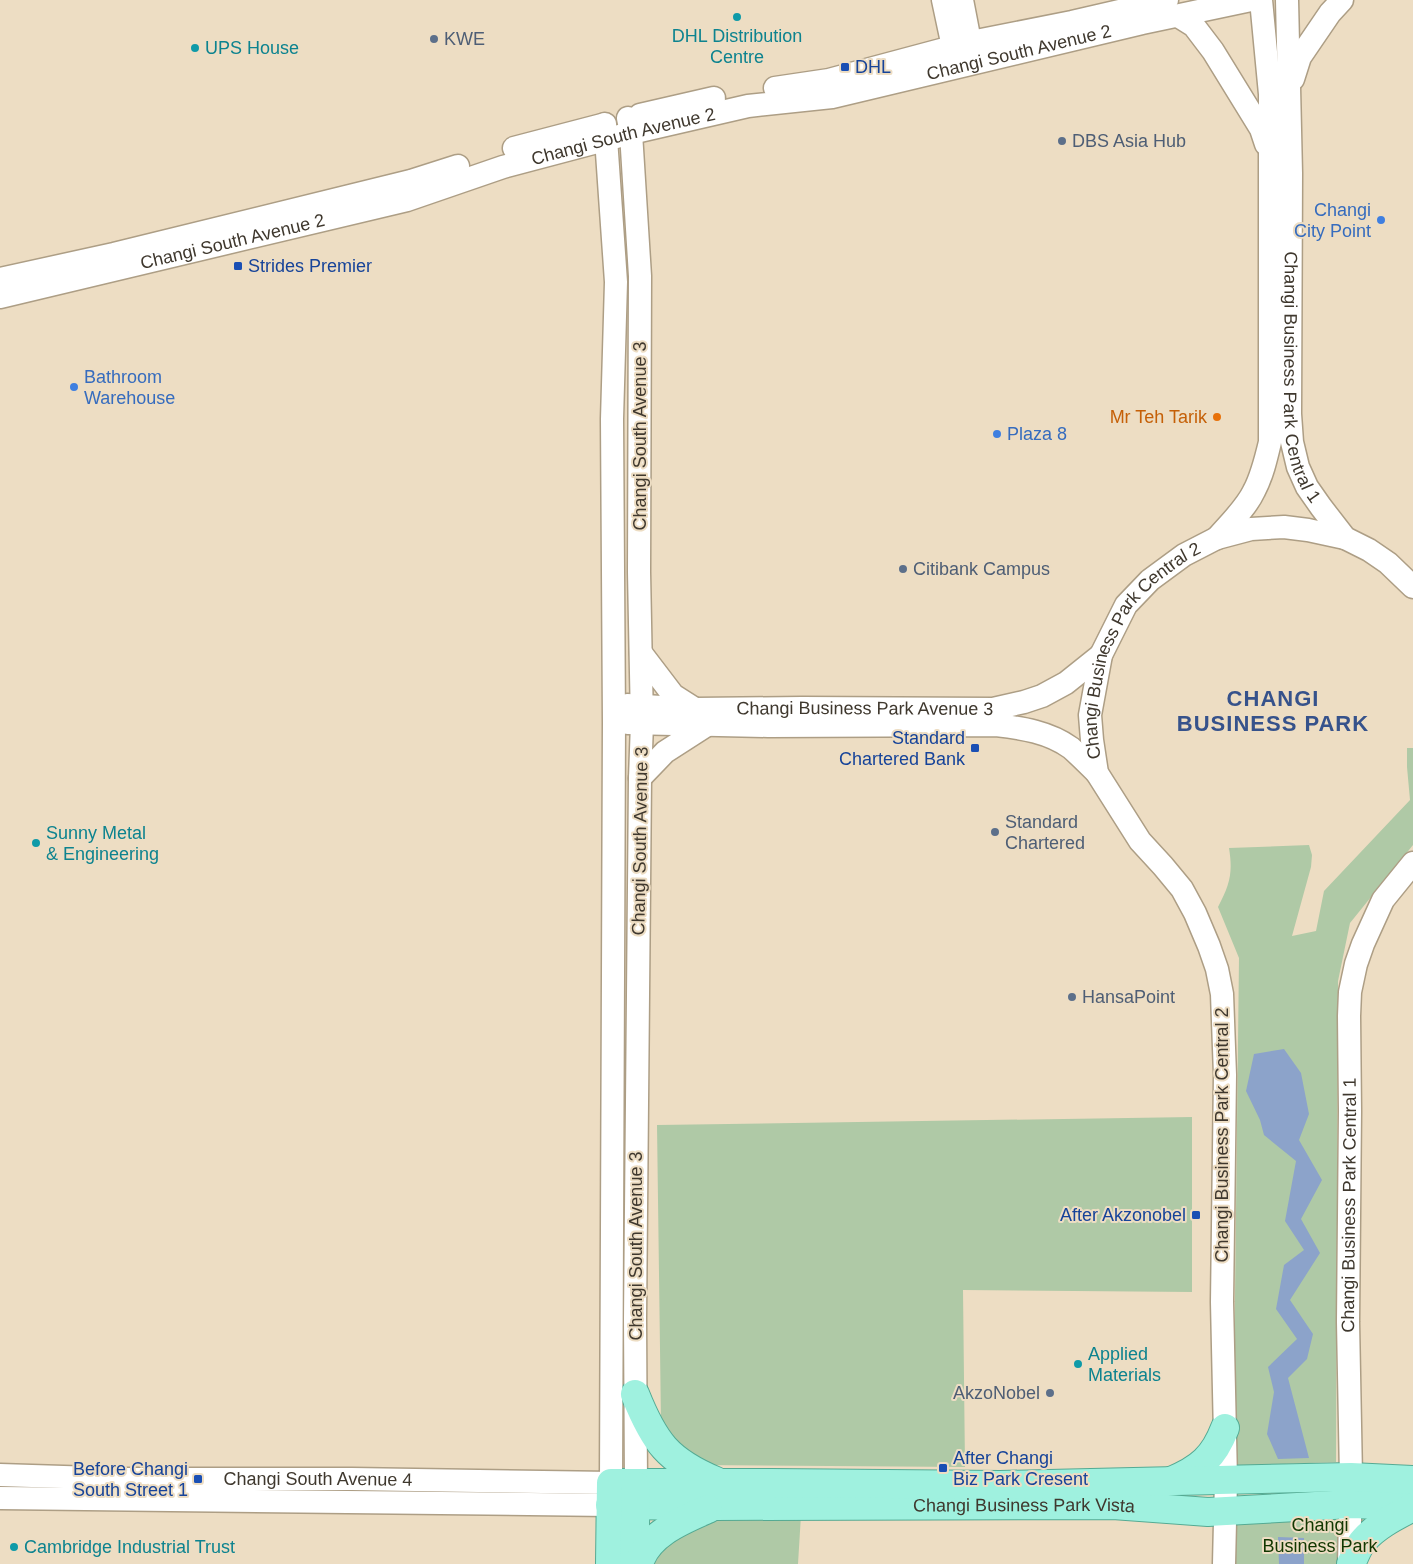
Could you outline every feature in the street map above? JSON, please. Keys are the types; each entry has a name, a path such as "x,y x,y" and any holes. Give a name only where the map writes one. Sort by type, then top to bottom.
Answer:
{"main road":[{"path":"635,1394 656,1440 671,1456 699,1474 718,1495 664,1531 653,1541 640,1559 639,1564"},
{"path":"1170,1481 1199,1467 1210,1457 1219,1443 1225,1428"},
{"name":"Changi Business Park Vista","path":"718,1495 772,1483 1000,1484 1351,1478 1413,1480"},
{"name":"Changi Business Park Vista","path":"623,1494 1113,1504 1200,1511 1350,1504 1413,1506"},
{"name":"Changi South Avenue 3","path":"610,1564 623,1494"},
{"name":"Changi South Avenue 3","path":"623,1494 634,1564"},
{"path":"1350,1564 1363,1540 1385,1523 1413,1506"}],"street":[{"path":"943,0 964,55"},
{"path":"962,0 964,55"},
{"name":"Changi South Avenue 2","path":"0,297 407,200 606,132 630,126 748,106 832,97 964,55 1172,8 1251,0"},
{"name":"Changi Business Park Central 1","path":"1218,538 1254,492 1263,471 1270,442 1270,94 1261,0"},
{"name":"Changi Business Park Central 1","path":"1288,0 1291,173 1290,414 1292,442 1298,467 1307,487 1346,538 1388,563 1413,587"},
{"path":"1289,89 1300,57 1330,13 1342,0"},
{"path":"1172,8 1194,26 1213,51 1261,129 1269,152"},
{"name":"Changi South Avenue 3","path":"623,1494 635,1394 641,715 639,572 640,276 630,126"},
{"name":"Changi South Avenue 2","path":"0,279 114,254 411,181 561,135 606,132"},
{"name":"Changi South Avenue 3","path":"606,132 616,282 612,419 623,1494"},
{"name":"Changi Business Park Central 2","path":"1224,1564 1226,1480 1222,1302 1225,1075 1222,994 1217,969 1195,913 1182,889 1140,841 1097,774 1090,715 1101,655 1126,605 1150,580 1184,555 1218,538 1251,529 1284,527 1346,538"},
{"path":"640,778 701,717 672,695 641,653"},
{"name":"Changi Business Park Avenue 3","path":"701,717 802,708 993,709 1042,696 1066,683 1101,655"},
{"name":"Changi Business Park Avenue 3","path":"614,713 828,726 996,725 1025,728 1050,737 1072,749 1097,774"},
{"name":"Changi Business Park Central 1","path":"1350,1564 1351,1478 1348,1322 1350,992 1358,957 1383,900 1413,863"},
{"name":"Changi South Avenue 4","path":"0,1475 127,1479 352,1479 623,1494"},
{"name":"Changi South Avenue 4","path":"0,1498 76,1500 623,1494"}],"green space":[{"path":"1407,748 1413,748 1413,845 1350,923 1338,981 1336,1462 1233,1466 1239,958 1218,907 1230,878 1229,848 1309,845 1312,855 1311,867 1292,936 1316,931 1324,891 1410,800"},
{"path":"1192,1117 1192,1292 963,1290 965,1467 695,1465 661,1423 657,1125"},
{"path":"714,1506 801,1515 798,1564 639,1564"},
{"name":"Changi Business Park","path":"1349,1506 1349,1564 1224,1564 1226,1511"}],"water":[{"path":"1284,1049 1301,1073 1309,1114 1299,1140 1322,1180 1301,1219 1320,1253 1290,1300 1313,1334 1307,1359 1288,1378 1309,1458 1278,1459 1267,1434 1274,1392 1268,1367 1297,1339 1276,1309 1284,1265 1304,1250 1285,1221 1296,1161 1264,1135 1260,1120 1246,1091 1254,1054"},
{"path":"1278,1537 1304,1538 1304,1564 1279,1564"}],"place":[{"name":"DHL Distribution Centre","path":"737,17"},
{"name":"KWE","path":"434,39"},
{"name":"UPS House","path":"195,48"},
{"name":"DHL","path":"845,67"},
{"name":"DBS Asia Hub","path":"1062,141"},
{"name":"Changi City Point","path":"1381,220"},
{"name":"Strides Premier","path":"238,266"},
{"name":"Bathroom Warehouse","path":"74,387"},
{"name":"Mr Teh Tarik","path":"1217,417"},
{"name":"Plaza 8","path":"997,434"},
{"name":"Citibank Campus","path":"903,569"},
{"name":"Standard Chartered Bank","path":"975,748"},
{"name":"Standard Chartered","path":"995,832"},
{"name":"Sunny Metal & Engineering","path":"36,843"},
{"name":"HansaPoint","path":"1072,997"},
{"name":"After Akzonobel","path":"1196,1215"},
{"name":"Applied Materials","path":"1078,1364"},
{"name":"AkzoNobel","path":"1050,1393"},
{"name":"After Changi Biz Park Cresent","path":"943,1468"},
{"name":"Before Changi South Street 1","path":"198,1479"},
{"name":"Cambridge Industrial Trust","path":"14,1547"}],"district":[{"name":"CHANGI BUSINESS PARK","path":"1273,710"}]}
